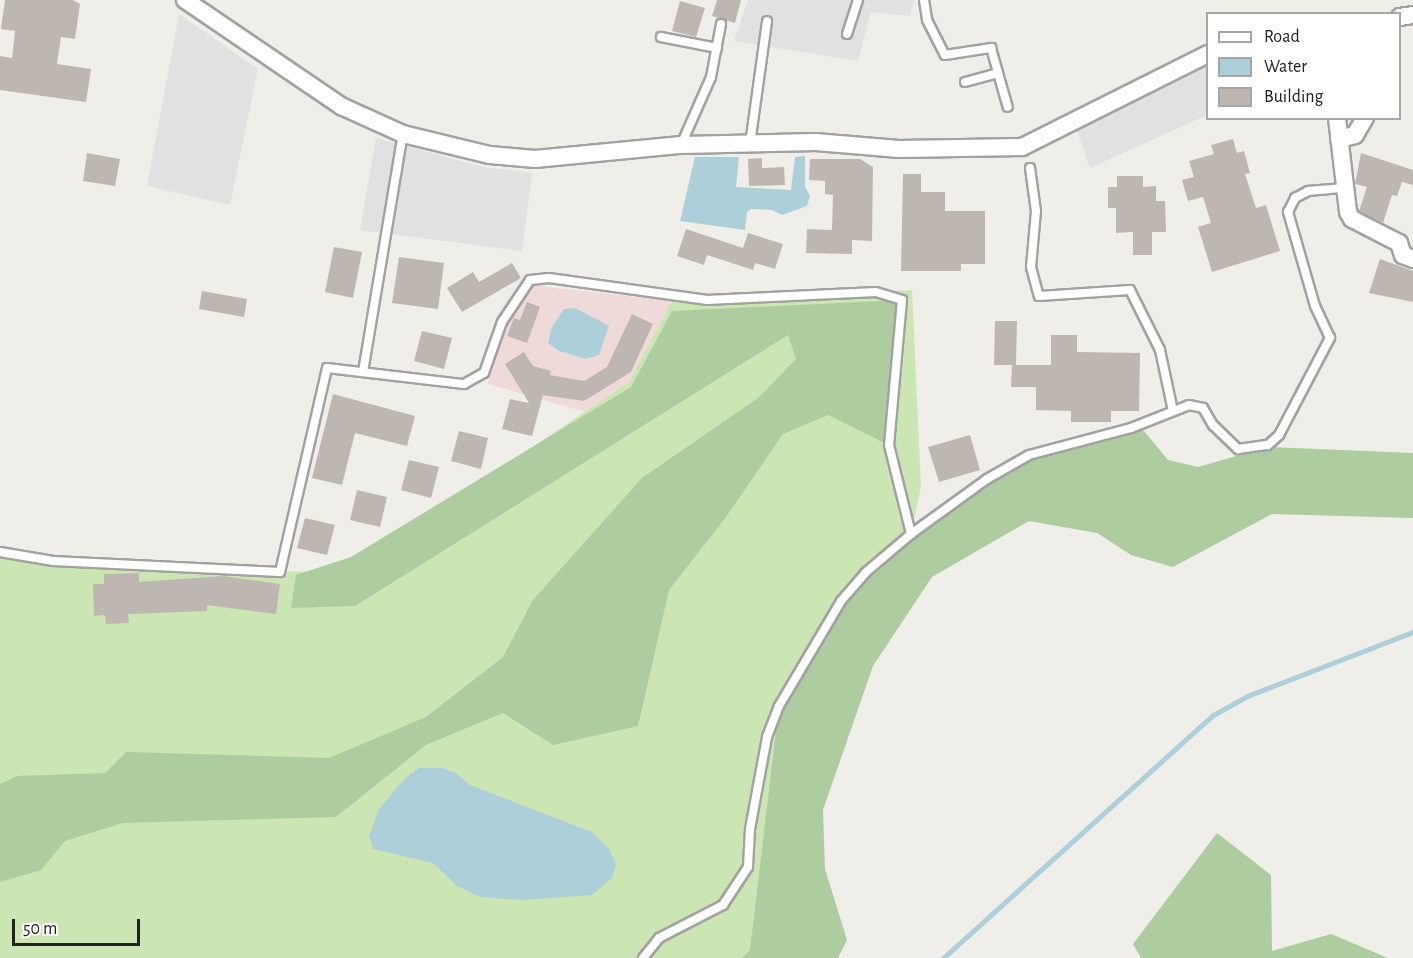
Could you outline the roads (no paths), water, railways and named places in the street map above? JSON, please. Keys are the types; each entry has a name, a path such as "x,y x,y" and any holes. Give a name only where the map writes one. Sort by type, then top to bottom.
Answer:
{"street":[{"path":"184,0 341,106 403,134 490,155 535,159 681,145 816,142 899,149 1022,147 1206,55"},
{"path":"1337,120 1344,188 1352,219 1399,243 1403,255 1413,259"},
{"path":"1339,139 1355,135 1364,120"}],"lane":[{"path":"847,34 858,0"},
{"path":"924,0 927,20 945,55 991,48 1008,107"},
{"path":"750,144 767,21"},
{"path":"681,145 711,77 721,24"},
{"path":"661,37 717,48"},
{"path":"964,82 998,73"},
{"path":"363,372 403,134"},
{"path":"1029,168 1036,212 1031,267 1039,297 1130,290 1160,350 1173,411"},
{"path":"643,958 659,938 723,905 748,867 750,829 767,737 779,706 841,601 865,573 911,534 987,478 1029,455 1131,428 1189,405 1203,408 1213,425 1238,449 1268,445 1279,435 1330,338 1315,306 1288,212 1295,198 1308,191 1344,188"},
{"path":"0,552 53,561 280,572 327,368 464,384 484,373 502,322 530,280 539,279 707,300 876,292 903,300 889,445 911,534"}],"water":[{"path":"805,156 805,187 810,196 807,206 782,215 772,210 751,209 747,212 745,230 680,221 695,157 739,157 736,187 791,190 795,157"},
{"path":"575,308 609,326 599,355 586,359 559,351 548,343 552,327 564,309"},
{"path":"419,768 442,768 456,773 470,785 592,832 609,849 616,864 612,878 592,895 522,900 480,897 457,886 433,863 373,849 369,836 379,809 405,778"}],"waterway":[{"path":"943,958 1213,715 1247,696 1413,632"}]}
